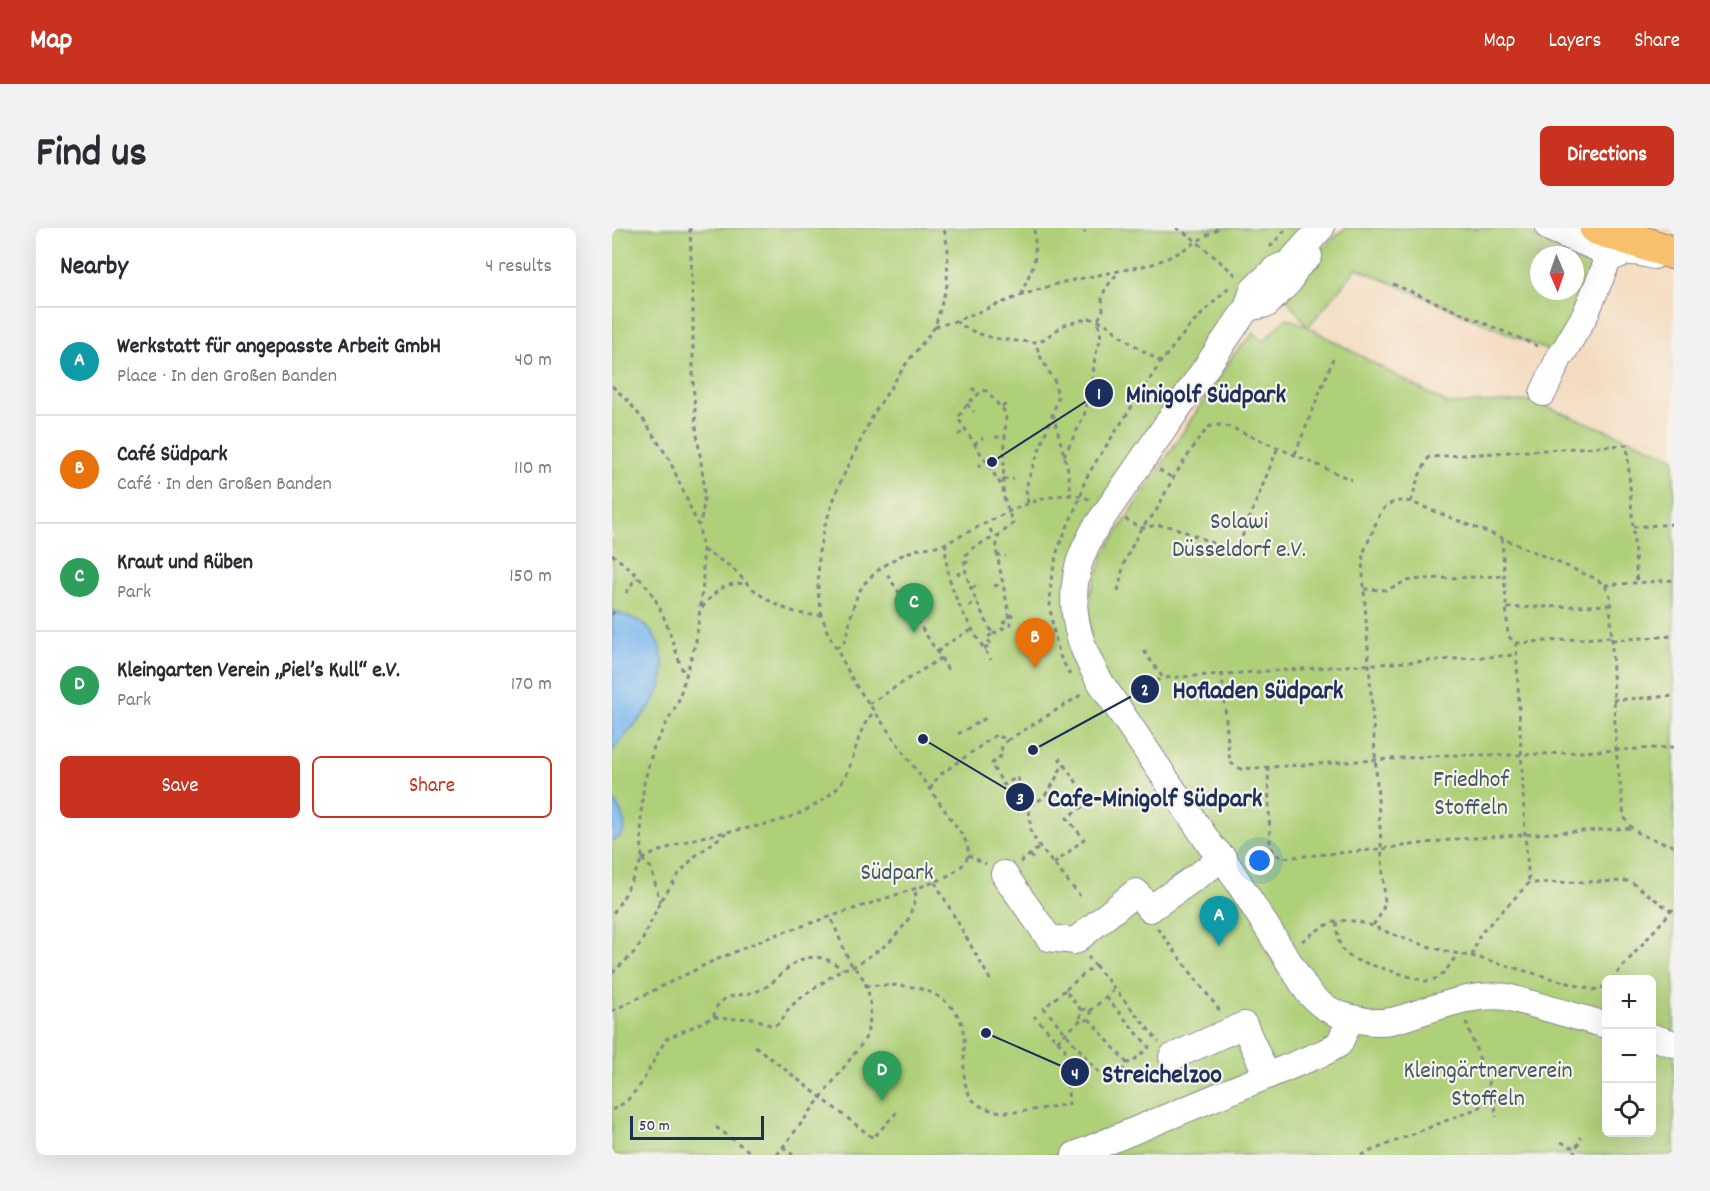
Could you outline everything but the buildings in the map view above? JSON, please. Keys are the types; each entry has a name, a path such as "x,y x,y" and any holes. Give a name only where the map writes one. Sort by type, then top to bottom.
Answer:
{"main road":[{"path":"1596,228 1674,253"}],"street":[{"path":"1321,228 1293,266 1289,282 1267,304 1250,299 1094,530 1075,578 1074,599 1080,638 1086,656 1211,846 1223,858 1314,1000 1332,1011 1351,1018 1373,1022 1391,1021 1458,1000 1494,995 1602,1024"},
{"path":"1293,266 1338,228"},
{"path":"1549,228 1599,249 1608,260"},
{"path":"1543,393 1560,356 1585,315 1608,260 1620,253 1634,251 1674,262"},
{"path":"1004,873 1049,938 1075,941 1136,892 1150,909 1223,858"},
{"path":"1075,1155 1325,1052 1339,1044 1351,1018"},
{"path":"1172,1057 1244,1025 1267,1076"},
{"path":"1656,1038 1674,1044"}],"path":[{"path":"690,228 693,380 696,427 704,484 704,503 699,527"},
{"path":"612,1011 711,962 772,936 935,882 962,866 968,855 963,836 855,684 822,615 818,593 819,552 824,528 839,485 874,413 906,364 935,327 947,285 948,250 944,228"},
{"path":"1022,295 1034,264 1034,228"},
{"path":"1176,228 1190,236 1250,299"},
{"path":"1189,228 1190,236"},
{"path":"935,327 1059,283 1159,262 1218,228"},
{"path":"1064,456 1084,416 1095,356 1101,338 1098,320 1103,310 1102,298 1105,289 1118,272"},
{"path":"1393,284 1560,356"},
{"path":"955,321 988,338 1035,342 1064,325 1089,318 1105,323 1126,340 1161,362"},
{"path":"1028,504 1026,490 1028,480 1058,399 1055,382 1035,342"},
{"path":"1295,454 1333,359"},
{"path":"612,386 628,400 669,459 699,527 703,550 703,584 696,641 678,702 648,762 641,813 642,859 612,915"},
{"path":"972,388 978,394"},
{"path":"993,634 977,602 964,562 969,552 1013,524 1003,488 1006,413 983,390 967,404 958,418 1003,488"},
{"path":"1002,407 1009,402"},
{"path":"967,404 974,412"},
{"path":"1053,413 1068,470 1071,494"},
{"path":"1118,591 1124,563 1141,528 1155,513 1173,478 1210,426 1230,427 1352,480"},
{"path":"958,435 965,430"},
{"path":"995,437 1005,437"},
{"path":"974,444 983,438"},
{"path":"1411,502 1418,478 1429,457 1627,445 1637,583"},
{"path":"1141,528 1157,525 1173,527 1236,552 1278,447"},
{"path":"978,467 985,461"},
{"path":"995,464 1004,463"},
{"path":"1159,470 1173,478"},
{"path":"1003,479 1014,479"},
{"path":"836,648 843,643 846,636 859,591 872,575 912,551 946,543 1008,511 1071,494 1081,495 1108,508"},
{"path":"1373,925 1385,903 1363,556 1379,516 1385,506 1393,502 1402,500 1411,502 1502,537 1605,585 1610,605 1616,750 1624,817 1641,835 1674,846"},
{"path":"1633,527 1674,524"},
{"path":"990,530 997,536"},
{"path":"984,650 991,645 987,638 1011,624 996,555 997,536"},
{"path":"1502,537 1509,636 1516,643 1529,883"},
{"path":"946,543 949,572 956,601 991,660"},
{"path":"703,550 722,561 765,598 783,607 812,616 822,615"},
{"path":"612,554 649,589 661,610 685,676"},
{"path":"996,555 1006,556"},
{"path":"964,562 973,561"},
{"path":"957,574 966,571"},
{"path":"887,574 950,672"},
{"path":"1364,589 1386,590 1407,581 1420,579 1505,576"},
{"path":"626,592 639,578"},
{"path":"1605,585 1674,580"},
{"path":"700,610 717,590 727,585 747,584"},
{"path":"994,586 1002,584"},
{"path":"972,588 978,585"},
{"path":"969,606 977,602"},
{"path":"1507,608 1610,605"},
{"path":"1002,623 1017,615"},
{"path":"937,652 972,630"},
{"path":"1516,643 1674,636"},
{"path":"1144,651 1163,678"},
{"path":"1080,896 1031,833 1030,805 1026,792 1017,777 1004,785 990,764 1000,756 1002,745 1008,740 1107,691 1163,678 1516,655"},
{"path":"869,704 941,658"},
{"path":"1222,673 1231,763 1241,769 1449,755 1522,755 1674,747"},
{"path":"1613,700 1674,696"},
{"path":"642,859 687,841 758,827 784,820 810,809 838,787 855,755 867,719 874,712"},
{"path":"958,734 986,718"},
{"path":"930,789 941,774 996,735 1008,740"},
{"path":"1054,864 1084,839 1067,818 1090,801 1059,758"},
{"path":"1030,805 1036,803 1048,792 1063,764"},
{"path":"1268,767 1270,845 1275,854 1283,858 1457,839 1632,828"},
{"path":"612,973 632,955 641,943 660,902 679,874 694,857 728,832"},
{"path":"1034,852 1040,847"},
{"path":"1030,855 1035,861"},
{"path":"642,859 651,868 660,902"},
{"path":"1472,956 1480,934 1529,883 1630,880 1673,909 1615,975"},
{"path":"935,882 992,983"},
{"path":"612,1110 626,1102 641,1084 666,1039 714,1017 754,1018 775,1026 798,1000 842,969 853,967 889,943 907,922 916,898 915,888"},
{"path":"1150,909 1155,915 1150,919 1234,1029"},
{"path":"777,1155 864,1041 868,1031 871,1010 865,985 860,974 853,967 830,916"},
{"path":"1284,952 1319,929 1336,922 1351,920 1373,925 1399,937 1457,955 1472,956 1593,990 1602,988"},
{"path":"1336,922 1342,950 1346,955 1424,981 1434,981 1440,977 1457,955"},
{"path":"1075,941 1172,1057"},
{"path":"714,1017 717,1006 723,999 732,995 761,990 773,983 795,962 818,957 842,969"},
{"path":"1095,964 1044,1008 1108,1083 1125,1068 1127,1063 1132,1062 1149,1047 1106,997"},
{"path":"865,985 915,987 933,994 953,1008 963,1028 963,1069 966,1086 972,1098 981,1106 1001,1112 1069,1104 1066,1053 1034,1016"},
{"path":"1090,1011 1115,989"},
{"path":"1065,990 1082,1010"},
{"path":"1458,1000 1495,1101 1496,1117"},
{"path":"1082,1010 1090,1011"},
{"path":"1082,1010 1080,1014 1082,1019"},
{"path":"1089,1019 1090,1011"},
{"path":"1057,1041 1082,1019 1089,1019"},
{"path":"1089,1019 1127,1063"},
{"path":"755,1046 873,1138 897,1112"},
{"path":"1361,1155 1495,1101"},
{"path":"716,1127 754,1155"},
{"path":"1573,1155 1581,1137"},
{"path":"1561,1142 1576,1149"},
{"path":"783,1147 793,1155"}],"green space":[{"name":"Südpark","path":"612,228 1312,228 1089,554 1082,602 1091,639 1090,594 1104,553 1234,354 1254,333 1263,341 1287,318 1307,326 1286,298 1298,271 1345,228 1520,228 1554,246 1530,246 1530,300 1584,300 1584,258 1603,263 1558,355 1357,268 1308,327 1448,404 1532,401 1674,457 1674,1155 612,1155"}],"water":[{"path":"612,610 639,621 650,631 661,649 663,671 662,682 653,702 612,752 613,660"},
{"path":"612,797 622,815 624,827 623,833 612,841"}],"place":[{"name":"Minigolf Südpark","path":"992,462"},
{"name":"Kraut und Rüben","path":"914,633"},
{"name":"Café Südpark","path":"1035,668"},
{"name":"Cafe-Minigolf Südpark","path":"923,739"},
{"name":"Hofladen Südpark","path":"1033,750"},
{"name":"Werkstatt für angepasste Arbeit GmbH","path":"1219,946"},
{"name":"Streichelzoo","path":"986,1033"},
{"name":"Kleingarten Verein „Piel’s Kull“ e.V.","path":"882,1101"}],"park label":[{"name":"Solawi Düsseldorf e.V.","path":"1239,534"},
{"name":"Friedhof Stoffeln","path":"1471,792"},
{"name":"Kleingärtnerverein Stoffeln","path":"1488,1083"}]}
